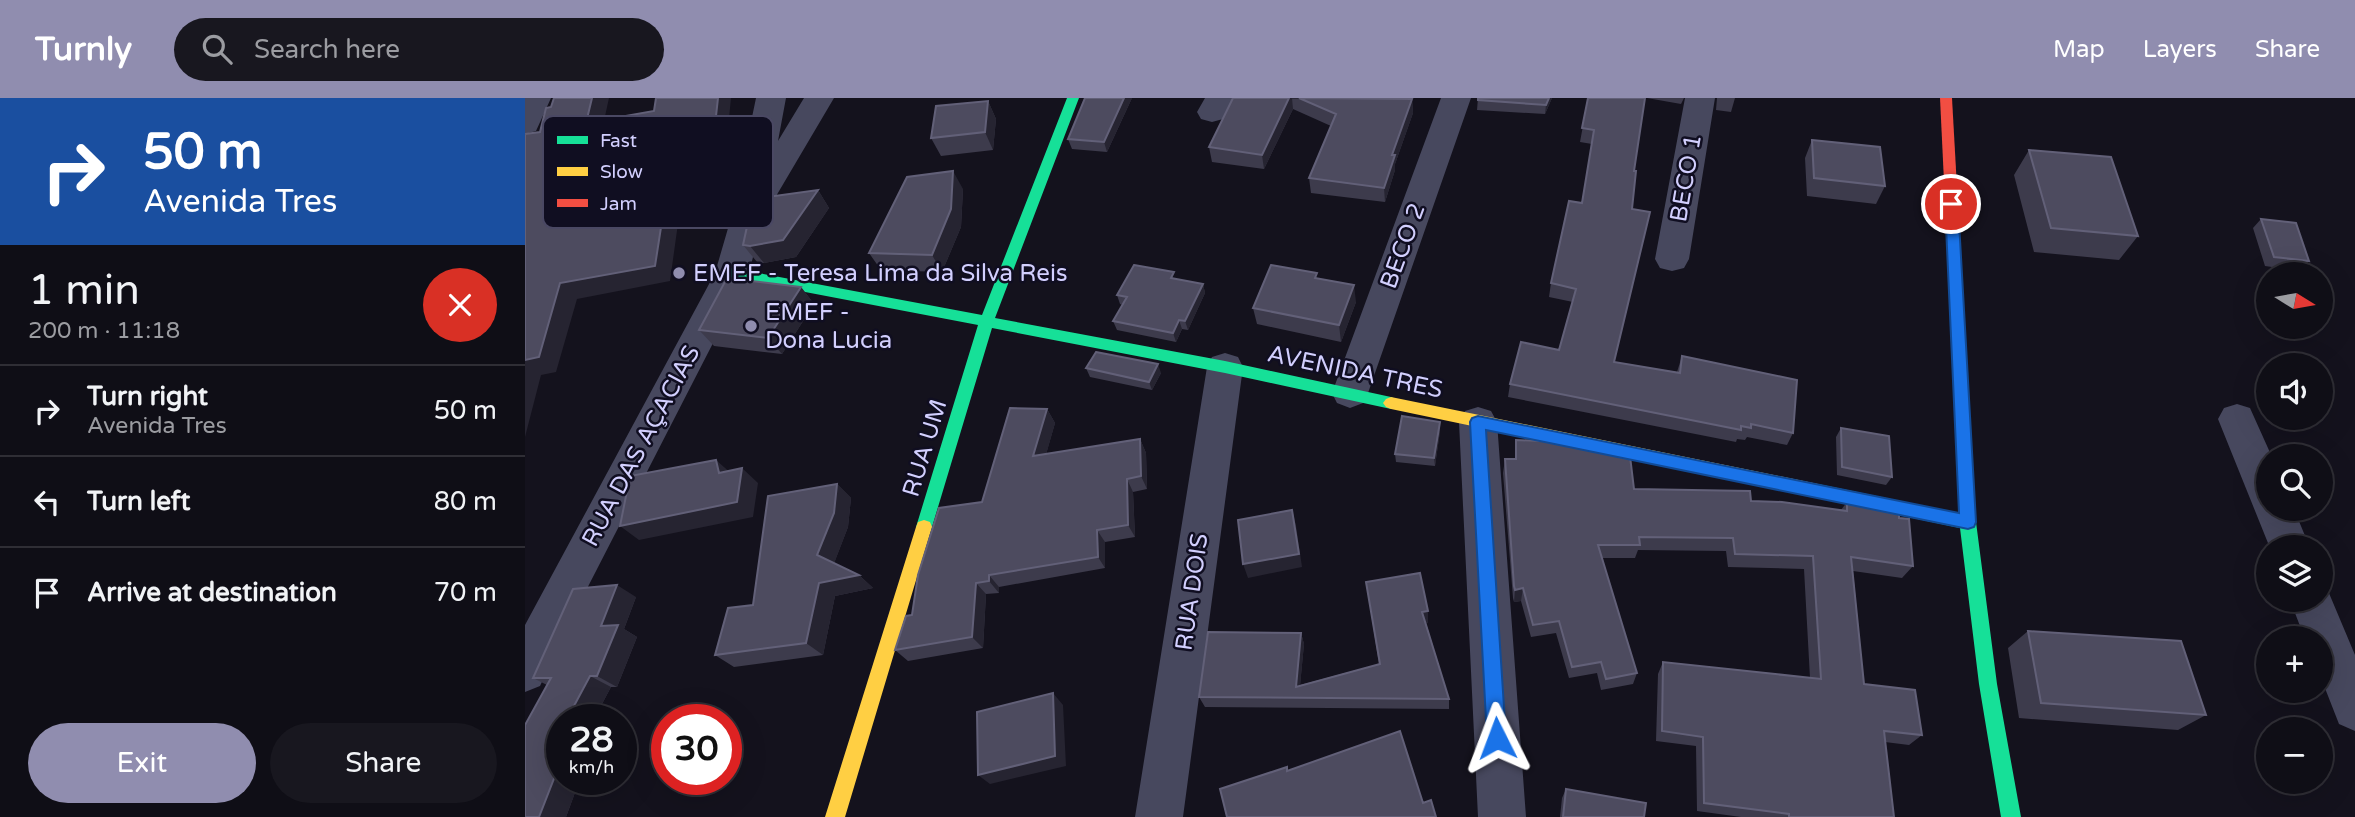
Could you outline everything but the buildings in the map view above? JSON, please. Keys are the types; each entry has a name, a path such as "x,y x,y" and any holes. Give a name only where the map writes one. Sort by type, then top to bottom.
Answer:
{"street":[{"path":"525,124 536,98"},
{"path":"767,116 771,98"},
{"path":"773,175 819,98"},
{"name":"RUA UM","path":"835,817 987,321 1073,98"},
{"name":"BECO 2","path":"1350,393 1456,98"},
{"name":"BECO 1","path":"1672,258 1700,98"},
{"path":"1946,98 1968,522 1988,684 2011,817"},
{"name":"RUA DAS AÇACIAS","path":"525,671 543,600 732,273 744,228"},
{"name":"AVENIDA TRES","path":"732,273 1226,368 1968,522"},
{"name":"RUA DOIS","path":"1159,817 1226,368"},
{"path":"2237,419 2256,466"},
{"path":"1478,422 1502,817"},
{"path":"2316,612 2353,697"}],"traffic: fast":[{"path":"924,527 987,321 1073,98"},
{"path":"732,273 1225,367 1391,403"},
{"path":"1959,349 1968,522 1988,684 2011,817"},
{"path":"1818,491 1968,522"}],"traffic: slow":[{"path":"1391,403 1818,491"},
{"path":"835,817 924,527"}],"traffic: jam":[{"path":"1946,98 1959,349"}],"place":[{"name":"EMEF - Teresa Lima da Silva Reis","path":"679,273"},
{"name":"EMEF - Dona Lucia","path":"751,326"}],"route":[{"path":"1497,738 1478,422 1968,522 1951,204"}]}
